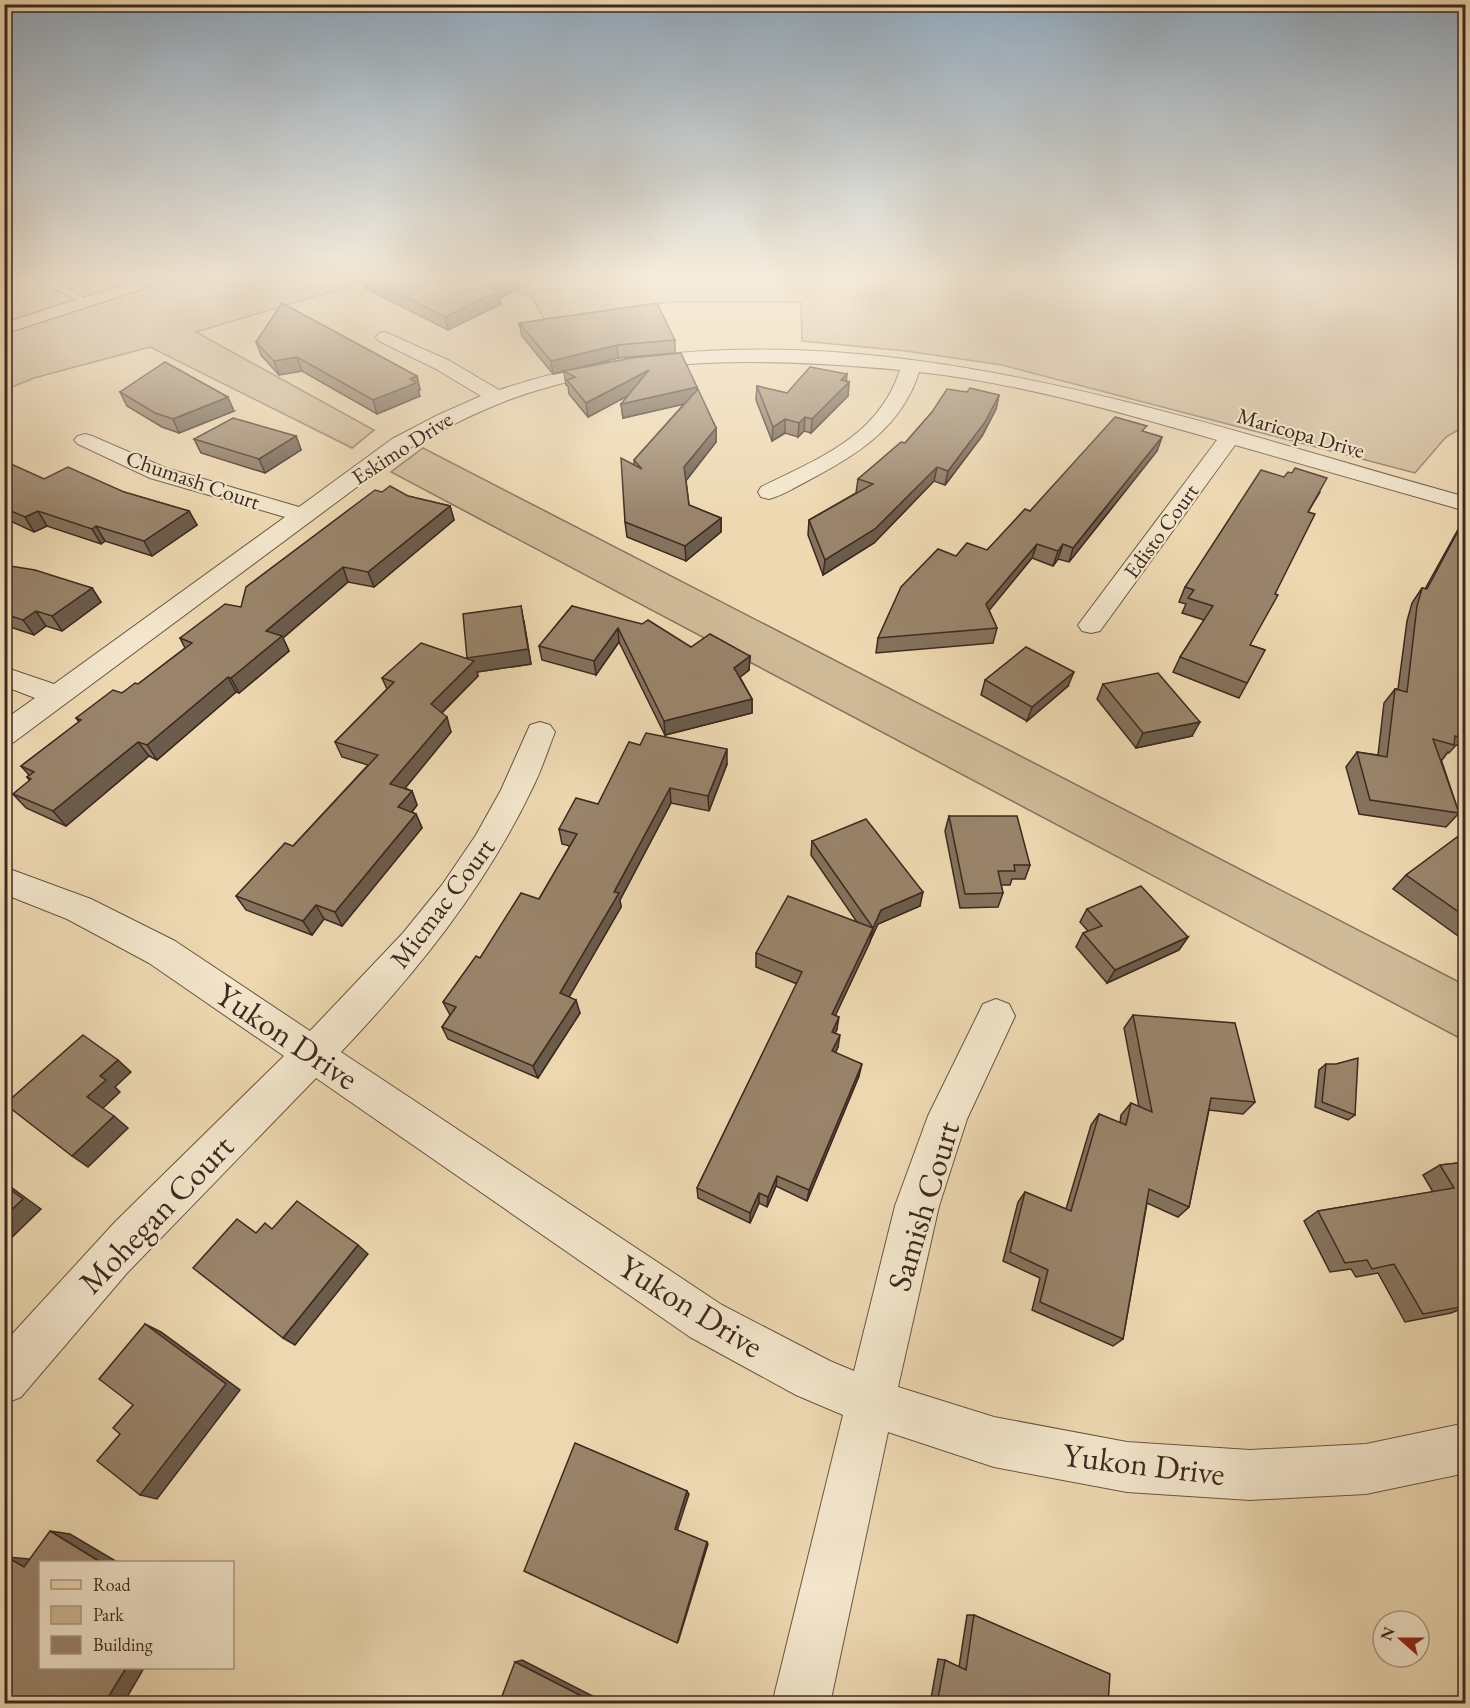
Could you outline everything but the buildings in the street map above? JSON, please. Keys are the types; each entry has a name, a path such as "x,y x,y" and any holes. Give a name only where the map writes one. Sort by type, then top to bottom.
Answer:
{"street":[{"path":"422,355 495,396"},
{"name":"Eskimo Drive","path":"4,735 400,444 432,425 495,396 571,373 648,360 689,357 804,358 911,365"},
{"path":"769,492 850,447 874,430 891,412 903,391 911,365"},
{"name":"Maricopa Drive","path":"911,365 1028,384 1086,397 1466,504"},
{"name":"Edisto Court","path":"1091,625 1230,437"},
{"name":"Chumash Court","path":"85,441 158,472 302,515"},
{"path":"4,676 57,696"},
{"name":"Micmac Court","path":"314,1053 414,946 466,879 502,821 530,763 540,732"},
{"name":"Yukon Drive","path":"4,880 79,909 162,952 706,1321 813,1378 870,1402 994,1442 1127,1467 1250,1475 1366,1469 1466,1448"},
{"name":"Samish Court","path":"801,1704 917,1206 948,1116 996,1016"},
{"name":"Mohegan Court","path":"4,1380 94,1276 314,1053"}],"green space":[{"path":"5,355 121,355 34,378 5,390"},
{"path":"165,355 237,355 374,430 352,448"},
{"path":"931,355 1465,355 1465,426 1446,437 1415,473 1002,365"},
{"path":"423,448 1465,985 1465,1041 391,472"}]}
